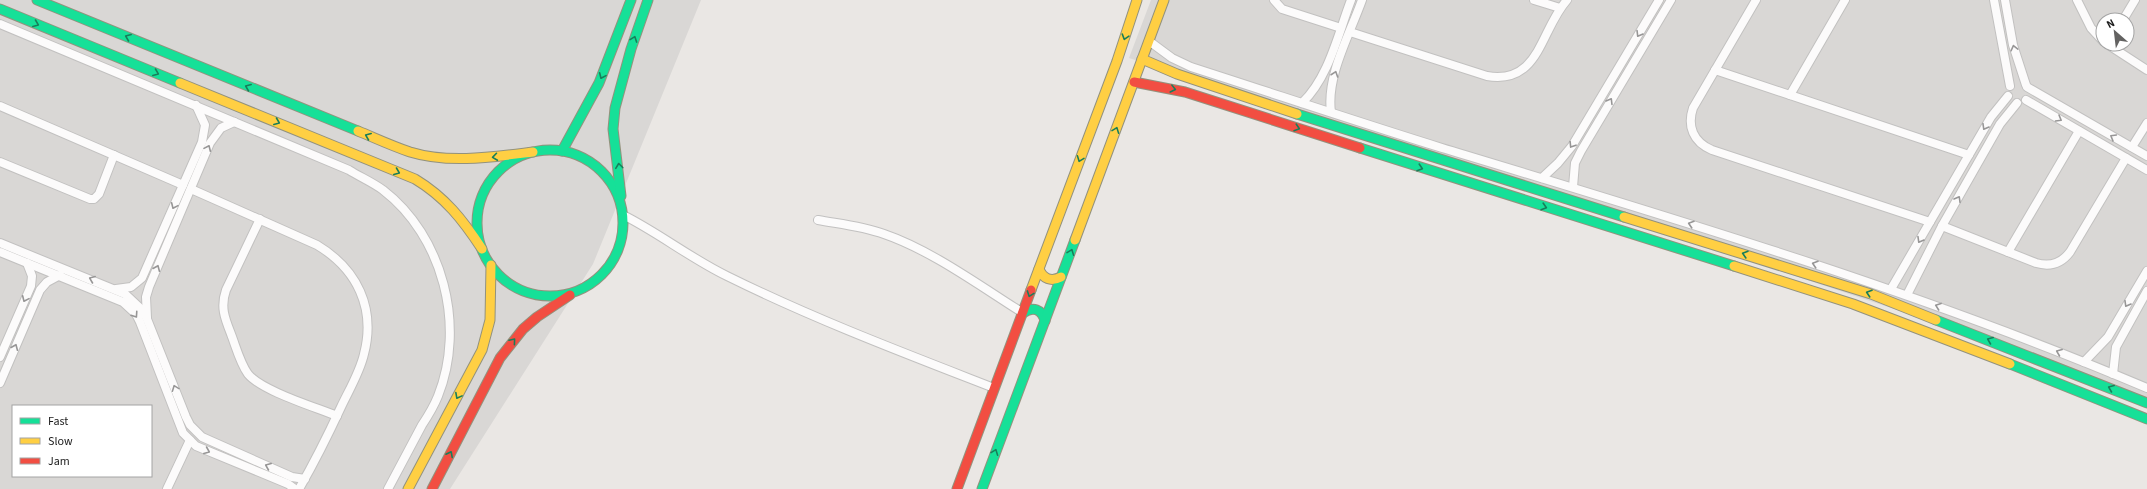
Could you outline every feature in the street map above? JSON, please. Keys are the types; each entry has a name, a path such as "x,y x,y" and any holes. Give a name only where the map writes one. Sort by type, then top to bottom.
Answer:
{"street":[{"path":"37,0 410,152 434,157 480,159 533,152 562,151 584,158 603,172 614,188 622,210 674,247 704,264 786,304 866,338 994,388"},
{"path":"562,151 599,83 631,0"},
{"path":"408,489 476,383 500,358 523,329 537,317 600,275 612,260 622,234 619,170 613,129 615,108 630,49 648,0"},
{"path":"957,489 1117,61 1137,0"},
{"path":"982,489 1164,0"},
{"path":"1274,0 1282,10 1341,28"},
{"path":"1302,103 1314,91 1322,76 1351,0"},
{"path":"1331,112 1331,86 1362,0"},
{"path":"1534,0 1560,8"},
{"path":"1350,32 1487,76 1507,77 1517,74 1532,60 1560,8 1567,0"},
{"path":"1542,178 1558,163 1572,146 1659,0"},
{"path":"1573,187 1575,163 1580,152 1670,0"},
{"path":"1756,0 1690,115 1690,122 1694,136 1705,147 1930,222"},
{"path":"1790,96 1845,0"},
{"path":"1891,289 1991,117 2008,96 2010,86 1994,0"},
{"path":"1907,295 1942,226 2000,124 2017,103 2026,100 2029,94 2013,46 2005,0"},
{"path":"2077,0 2091,28 2095,32"},
{"path":"2128,12 2135,0"},
{"path":"0,9 415,179 430,187 454,208 492,265 504,279 530,292 558,295 576,290"},
{"path":"0,24 349,170 383,190 407,214 421,231 439,268 446,296 450,336 447,365 438,396 388,489"},
{"path":"1149,41 1172,58 1191,67 1891,289 2084,362 2147,388"},
{"path":"2120,52 2147,70"},
{"path":"1142,59 1177,74 1293,113 1871,294 2147,403"},
{"path":"1715,70 1969,155"},
{"path":"1134,82 1185,92 1853,304 2147,419"},
{"path":"2010,86 2017,82 2026,86 2147,156"},
{"path":"2008,96 2009,99 2017,103"},
{"path":"2026,100 2147,170"},
{"path":"147,319 146,297 149,287 187,187 205,131 204,120 196,105"},
{"path":"0,106 260,219 329,252 347,268 362,297 368,325 366,348 362,362 337,416 299,489"},
{"path":"115,289 131,287 142,278 214,136 221,128 234,122"},
{"path":"2132,147 2147,123"},
{"path":"2008,252 2079,131"},
{"path":"482,249 478,230 478,216 480,202 488,185 508,164 533,152"},
{"path":"0,162 90,199 97,196 114,156"},
{"path":"1942,226 2044,265 2051,265 2065,258 2126,158"},
{"path":"1522,200 1527,186"},
{"path":"260,219 226,290 223,303 224,314 240,356 248,374 259,383 337,416"},
{"path":"818,220 869,229 896,238 922,251 1023,313"},
{"path":"0,243 115,289 134,301 147,319 186,417 195,432 209,441 292,476 305,479"},
{"path":"0,252 60,275 123,302 136,314 181,428 190,440 196,446 288,484 295,489"},
{"path":"0,357 31,286 32,276 27,262"},
{"path":"432,489 476,383 482,350 487,335 491,304 492,265"},
{"path":"1039,268 1042,274 1049,280 1056,280 1061,277"},
{"path":"2084,362 2104,343 2147,271"},
{"path":"0,383 40,290 47,282 60,275"},
{"path":"2113,374 2114,353 2127,325 2147,291"},
{"path":"1023,313 1028,309 1038,310 1043,315 1045,321"},
{"path":"2118,319 2127,325"},
{"path":"2057,384 2063,369"},
{"path":"167,489 190,440"}],"shaded area":[{"path":"0,0 701,0 593,264 450,489 0,489"},
{"path":"1151,0 2147,0 2147,403 2038,357 1544,192 1129,58"}],"traffic: fast":[{"path":"37,0 358,131"},
{"path":"562,151 599,83 631,0"},
{"path":"621,196 613,129 615,108 631,49 648,0"},
{"path":"0,9 180,83"},
{"path":"1297,114 1624,217"},
{"path":"1360,148 1734,266"},
{"path":"550,150 578,156 596,167 606,177 617,195 623,223 617,251 606,269 596,279 578,290 550,296 522,290 504,279 494,269 483,251 477,223 483,195 494,177 504,167 522,156 550,150"},
{"path":"982,489 1075,240"},
{"path":"1023,313 1034,309 1037,310 1042,314 1045,321"},
{"path":"1936,320 2147,403"},
{"path":"2010,364 2147,419"}],"traffic: slow":[{"path":"1031,290 1117,61 1137,0"},
{"path":"1075,240 1164,0"},
{"path":"1142,59 1177,74 1297,114"},
{"path":"180,83 415,179 435,193 453,210 468,228 482,249"},
{"path":"358,131 410,152 440,158 456,159 533,152"},
{"path":"1624,217 1871,294 1936,320"},
{"path":"408,489 482,350 490,320 491,265"},
{"path":"1734,266 1853,304 2010,364"},
{"path":"1039,269 1048,279 1057,279 1061,277"}],"traffic: jam":[{"path":"1134,82 1185,92 1360,148"},
{"path":"957,489 1031,290"},
{"path":"432,489 500,358 523,329 537,317 570,295"}]}
